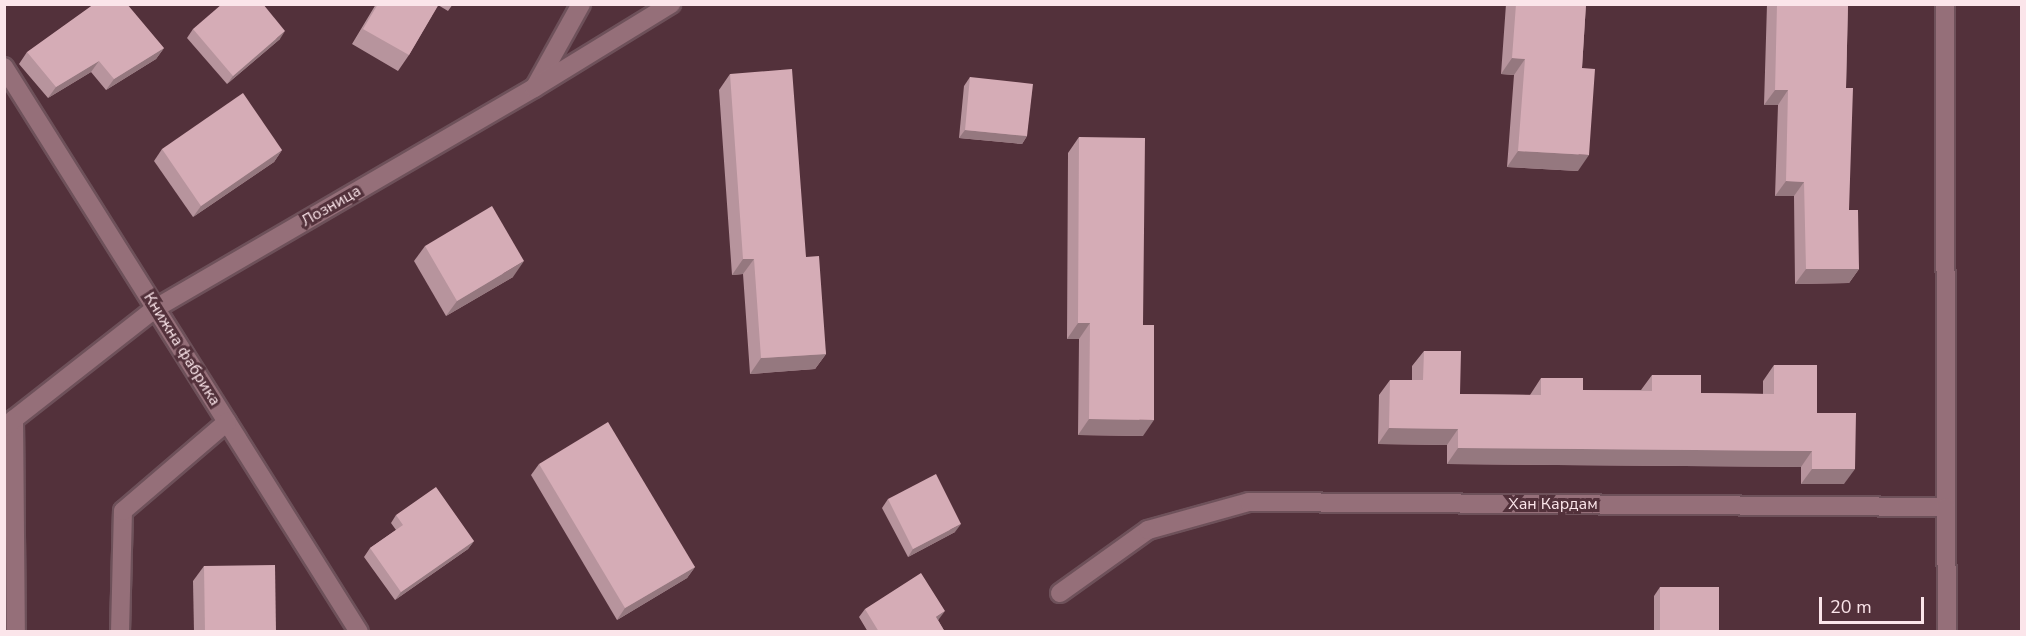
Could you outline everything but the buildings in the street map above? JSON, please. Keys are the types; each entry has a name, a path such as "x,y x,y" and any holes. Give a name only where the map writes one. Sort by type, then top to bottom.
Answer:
{"street":[{"path":"534,88 581,4"},
{"name":"Лозница","path":"9,423 156,308 534,88 671,4"},
{"path":"1945,4 1947,632"},
{"name":"Книжна фабрика","path":"4,68 359,632"},
{"path":"120,632 123,511 227,422"},
{"path":"9,423 16,632"},
{"name":"Хан Кардам","path":"1060,593 1148,530 1249,502 1946,507"}]}
